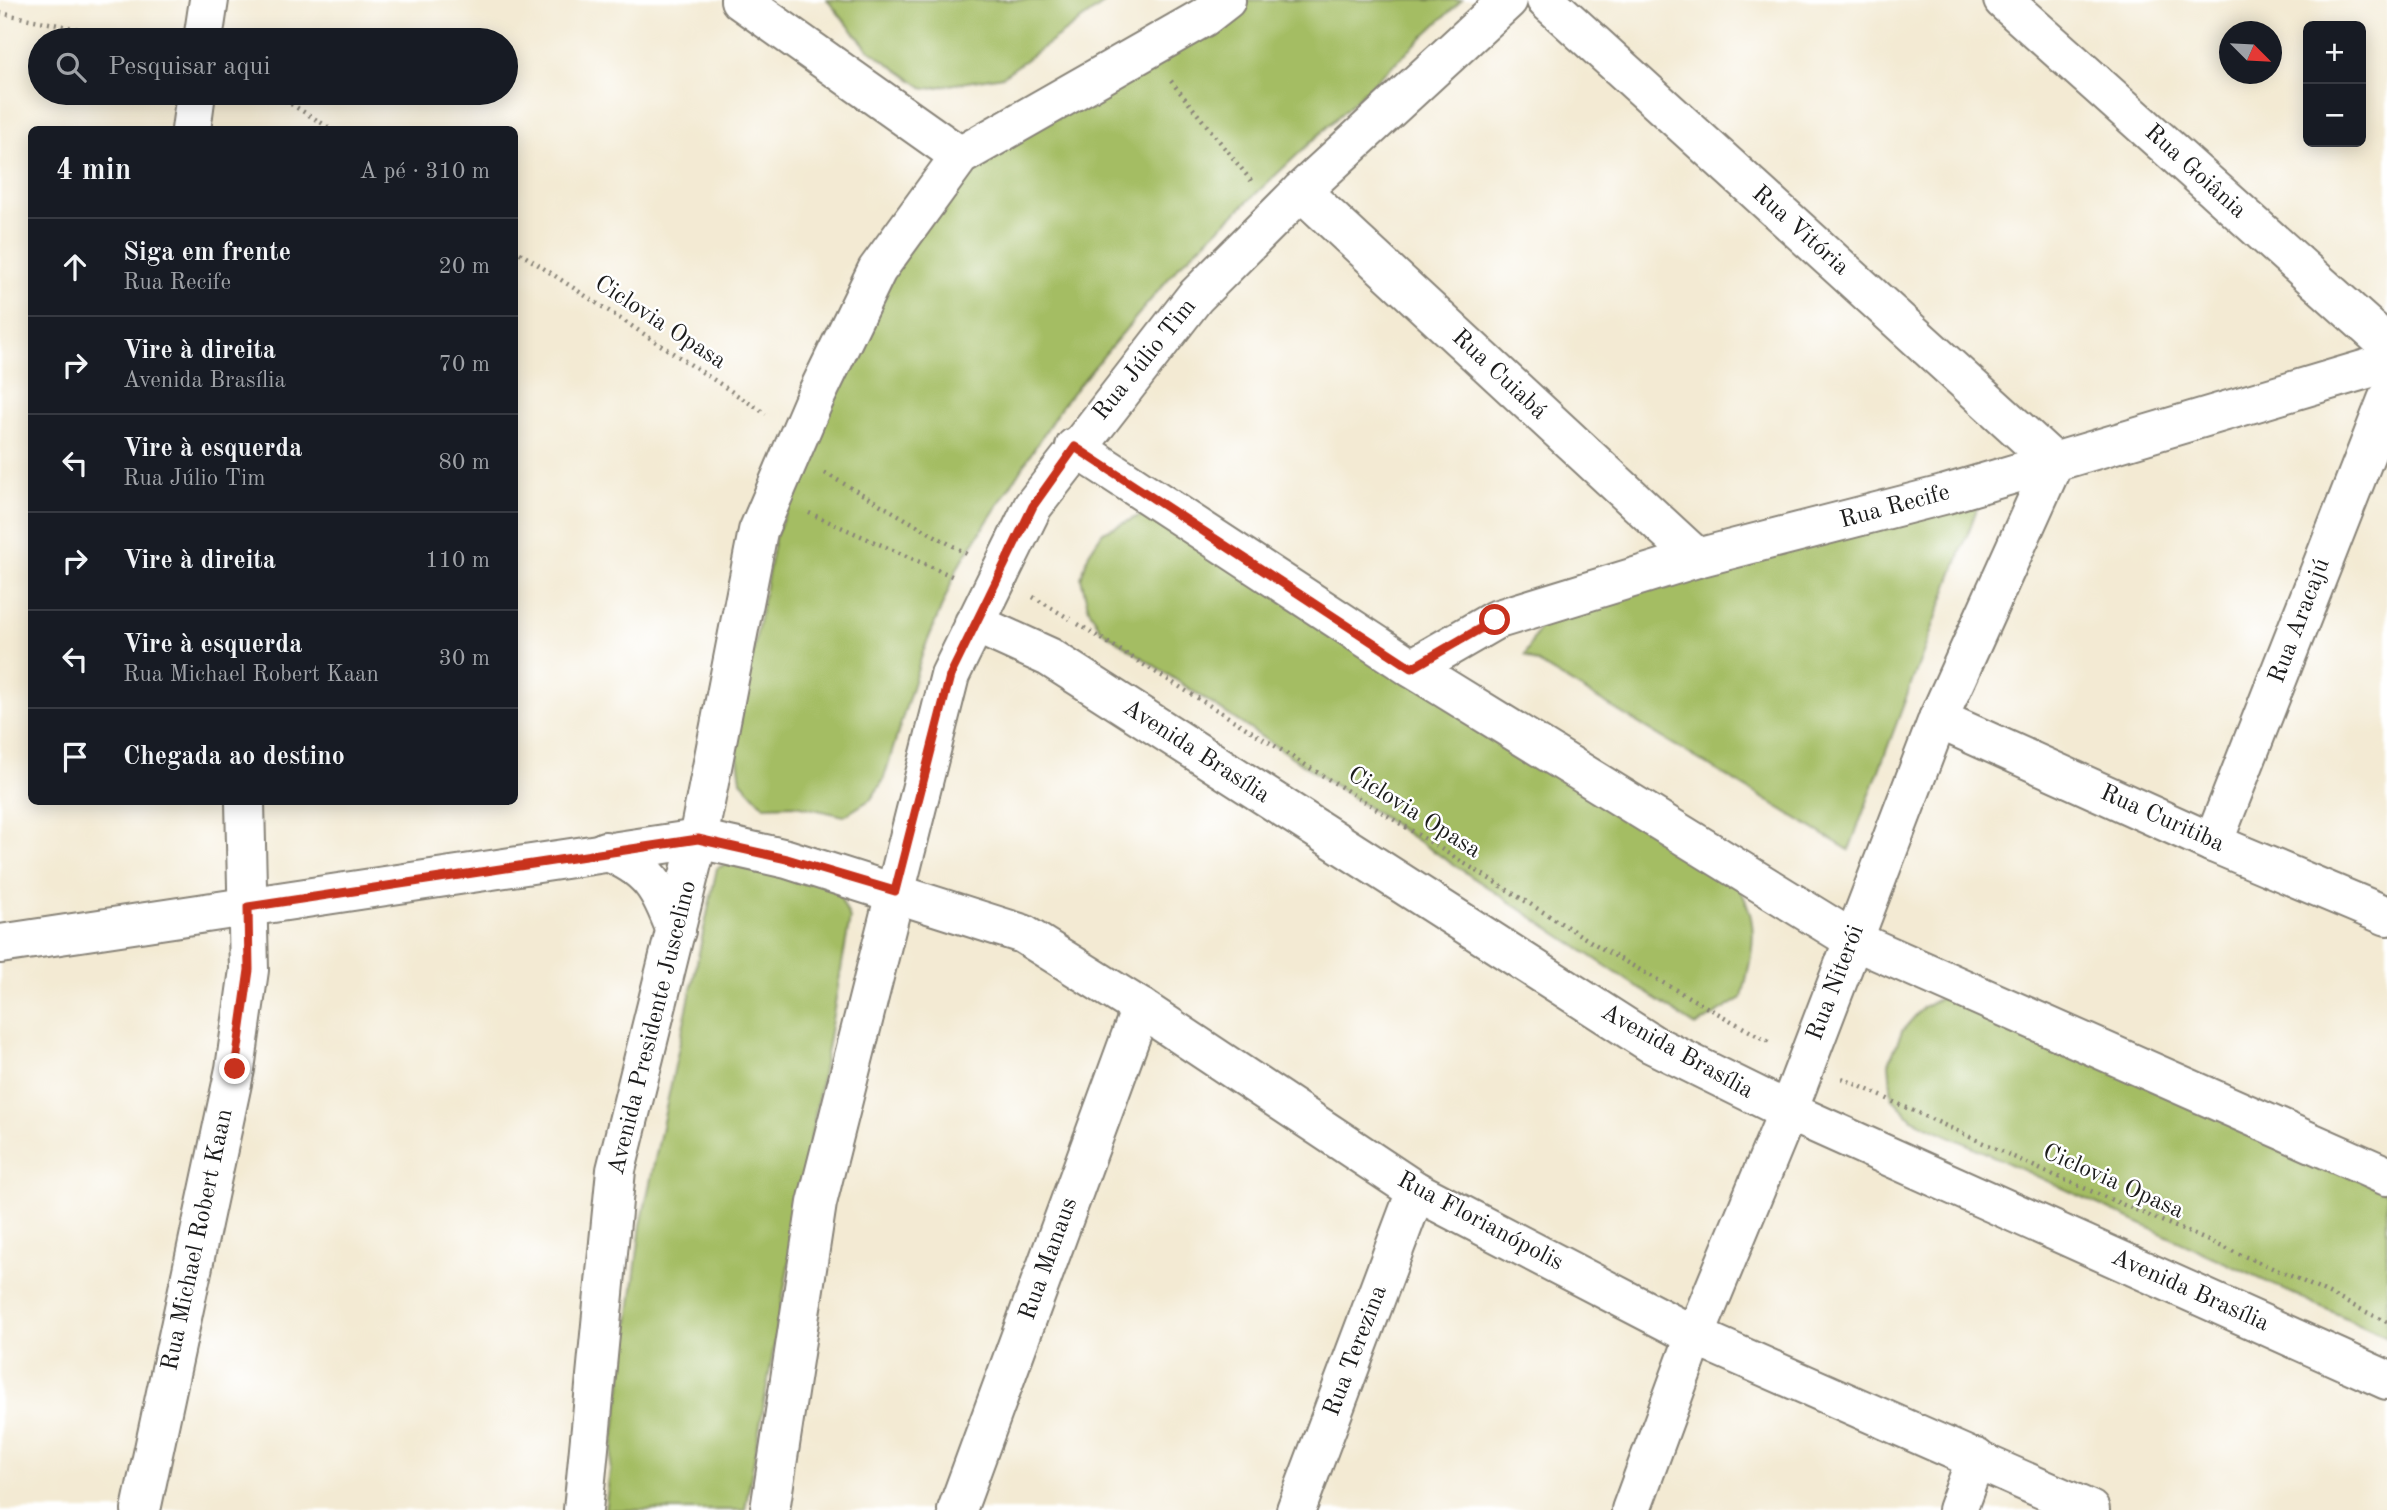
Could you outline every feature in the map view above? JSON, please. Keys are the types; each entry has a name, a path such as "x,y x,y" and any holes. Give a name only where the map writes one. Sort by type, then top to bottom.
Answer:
{"street":[{"path":"205,28 209,0"},
{"path":"740,0 960,156"},
{"name":"Rua Júlio Tim","path":"895,891 950,676 1033,506 1075,447 1195,297 1290,203 1508,0"},
{"name":"Rua Vitória","path":"1546,0 2054,462"},
{"name":"Rua Goiânia","path":"2003,0 2387,344"},
{"name":"Avenida Presidente Juscelino","path":"584,1506 616,1170 698,839 758,531 814,400 877,270 960,156 1147,50 1207,6"},
{"path":"192,126 194,105"},
{"name":"Rua Cuiabá","path":"1290,203 1697,558"},
{"name":"Rua Recife","path":"1412,668 1495,620 1697,558 1943,495 2387,363"},
{"name":"Rua Aracajú","path":"2213,842 2387,400"},
{"path":"1075,447 1412,668 1853,940 2387,1176"},
{"name":"Rua Niterói","path":"1631,1510 1695,1336 1788,1111 1938,719 2054,462"},
{"name":"Avenida Brasília","path":"981,608 1049,657 1652,1045 1788,1111 2387,1380"},
{"name":"Rua Curitiba","path":"1938,719 2213,842 2387,916"},
{"name":"Rua Michael Robert Kaan","path":"141,1510 235,1069 249,970 245,805"},
{"path":"0,944 698,839"},
{"name":"Rua Florianópolis","path":"698,839 787,859 895,891 1023,934 1141,1008 1416,1191 1695,1336 2090,1510"},
{"path":"605,851 631,861 661,892 676,931"},
{"path":"770,1510 817,1203 895,891"},
{"name":"Rua Manaus","path":"957,1510 1141,1008"},
{"name":"Rua Terezina","path":"1296,1510 1416,1191"},
{"path":"1957,1510 1976,1458"}],"path":[{"path":"0,13 73,28"},
{"path":"1147,50 1290,203"},
{"path":"292,105 327,126"},
{"name":"Ciclovia Opasa","path":"518,252 775,420"},
{"path":"816,468 971,556"},
{"path":"773,497 981,608"},
{"name":"Ciclovia Opasa","path":"1032,596 1605,951 1773,1044"},
{"name":"Ciclovia Opasa","path":"1839,1076 2044,1171 2298,1279 2387,1322"}],"green space":[{"path":"827,0 1109,0 1003,76 925,89 868,49"},
{"path":"1239,0 1462,0 1179,266 1063,404 958,567 923,652 883,781 871,799 844,816 796,805 764,806 741,781 736,743 775,537 887,273 972,165"},
{"path":"1980,501 1849,850 1525,655 1551,604"},
{"path":"1146,513 1735,881 1749,911 1753,938 1742,998 1696,1026 1101,630 1088,607 1081,578 1089,553 1103,532"},
{"path":"743,857 834,883 850,919 745,1510 605,1510 641,1225 717,868"},
{"path":"1948,994 2387,1192 2387,1337 1912,1119 1892,1098 1889,1063 1902,1031 1923,1007"}],"route":[{"path":"235,1069 249,970 248,907 698,839 787,859 895,891 950,676 1033,506 1075,447 1412,668 1495,620"}]}
